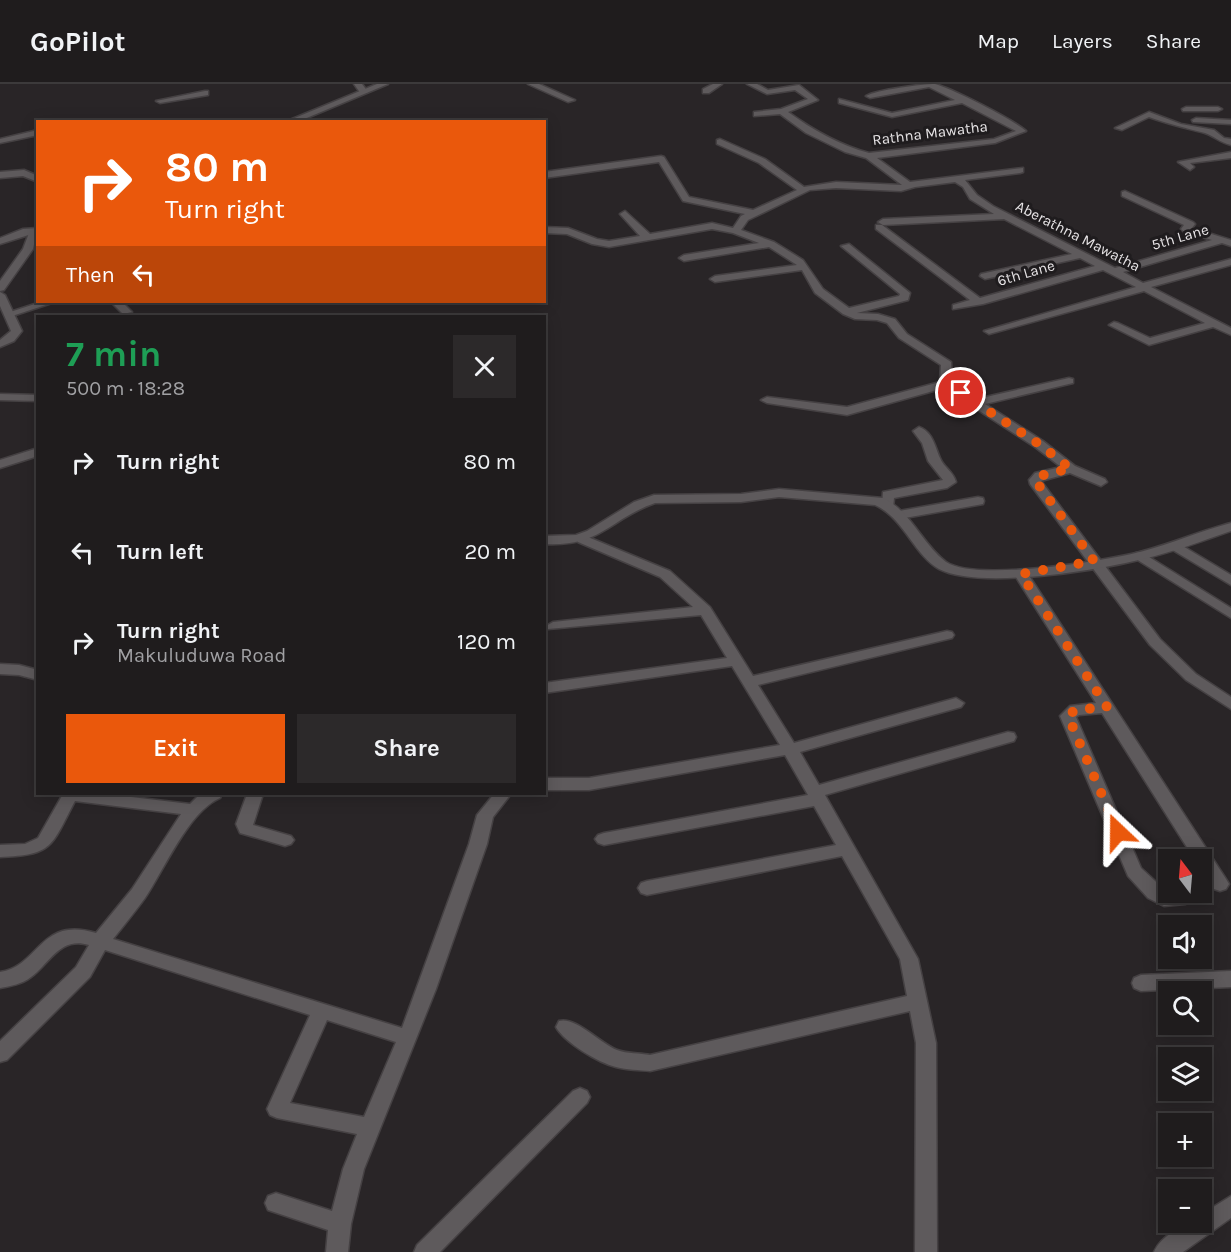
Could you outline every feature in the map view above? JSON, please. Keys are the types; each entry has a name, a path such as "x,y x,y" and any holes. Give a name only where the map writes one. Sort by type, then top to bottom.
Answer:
{"street":[{"path":"358,84 364,92"},
{"path":"294,120 384,84"},
{"path":"532,84 571,100"},
{"path":"706,91 718,84"},
{"path":"751,84 767,92 796,87 814,100 782,111 757,114"},
{"path":"870,96 929,84"},
{"name":"Rathna Mawatha","path":"782,111 809,131 848,150 869,156 995,141 1022,131 997,116 929,84"},
{"path":"160,100 205,93"},
{"path":"842,101 892,115 965,100"},
{"path":"1186,109 1221,109 1229,122"},
{"path":"1119,128 1149,114 1179,126 1211,132 1221,140 1231,142"},
{"path":"1196,120 1229,122"},
{"path":"0,141 36,132"},
{"path":"720,142 762,161 803,190"},
{"path":"1190,167 1182,162 1231,155"},
{"path":"869,156 911,184"},
{"path":"546,175 661,159 686,199 753,213"},
{"path":"736,231 744,218 753,213 803,190 820,185 901,189 911,184 1020,170"},
{"path":"0,175 24,173 36,178"},
{"name":"Aberathna Mawatha","path":"957,179 966,185 973,197 990,208 1231,332"},
{"path":"1125,194 1190,224 1185,227 1186,229 1231,243"},
{"path":"891,213 948,213 990,208"},
{"path":"626,214 648,238"},
{"path":"979,302 881,225 1005,216"},
{"path":"546,230 568,231 595,242 609,243 712,226 736,231 771,244 805,267 819,291 847,312 855,316 878,317 891,321 903,336 947,364 946,384"},
{"path":"0,241 26,231 36,230"},
{"path":"0,288 27,249 36,231"},
{"name":"5th Lane","path":"1108,269 1220,241"},
{"path":"684,258 771,244"},
{"path":"846,246 905,293 904,298 847,312"},
{"path":"985,276 1080,255"},
{"path":"989,331 1231,262"},
{"path":"715,279 805,267"},
{"name":"6th Lane","path":"957,307 1108,269"},
{"path":"0,295 17,331 10,339 0,344"},
{"path":"9,314 47,303"},
{"path":"117,303 127,312"},
{"path":"1114,325 1149,342 1215,323"},
{"path":"976,403 1069,381"},
{"path":"767,400 847,411 946,384 1039,444 1071,469 1101,482"},
{"path":"0,397 36,398"},
{"path":"888,505 888,495 950,482 949,475 934,459 931,445 919,431"},
{"path":"0,464 36,453"},
{"path":"1071,469 1047,473 1035,480 1155,642 1191,677 1231,704"},
{"path":"546,540 563,541 583,538 641,503 663,498 741,498 793,494 878,501 888,505 899,515 942,565 957,571 975,574 1021,574 1094,561 1141,556 1231,527"},
{"path":"899,515 978,501"},
{"path":"583,538 665,574 705,610 790,748 909,959 926,1043 926,1252"},
{"path":"1176,546 1231,581"},
{"path":"1141,556 1231,614"},
{"path":"1021,574 1107,707 1226,882"},
{"path":"553,626 705,610"},
{"path":"750,681 947,635"},
{"path":"546,688 738,661"},
{"path":"0,669 20,670 36,674"},
{"path":"546,784 589,784 790,748 956,703"},
{"path":"1107,707 1075,710 1068,716 1134,871 1158,895"},
{"path":"604,839 817,795 1008,737"},
{"path":"0,851 27,850 44,842 70,795 194,810"},
{"path":"0,1054 83,972 100,942 138,894 184,822 205,798 212,795"},
{"path":"255,795 244,824 246,829 285,840"},
{"path":"337,1252 338,1223 369,1126 408,1038 478,844 485,815 502,795"},
{"path":"647,888 847,849"},
{"path":"0,980 24,975 53,944 66,938 82,936 408,1038"},
{"path":"1141,983 1231,979"},
{"path":"566,1027 592,1047 616,1059 650,1063 918,1001"},
{"path":"321,1012 277,1109 369,1126"},
{"path":"425,1252 580,1097"},
{"path":"276,1203 338,1223"},
{"path":"1165,1252 1231,1206"}],"route":[{"path":"961,393 1039,444 1071,469 1039,476 1035,480 1036,484 1094,561 1043,572 1021,574 1107,707 1075,710 1068,716 1118,832"}]}
